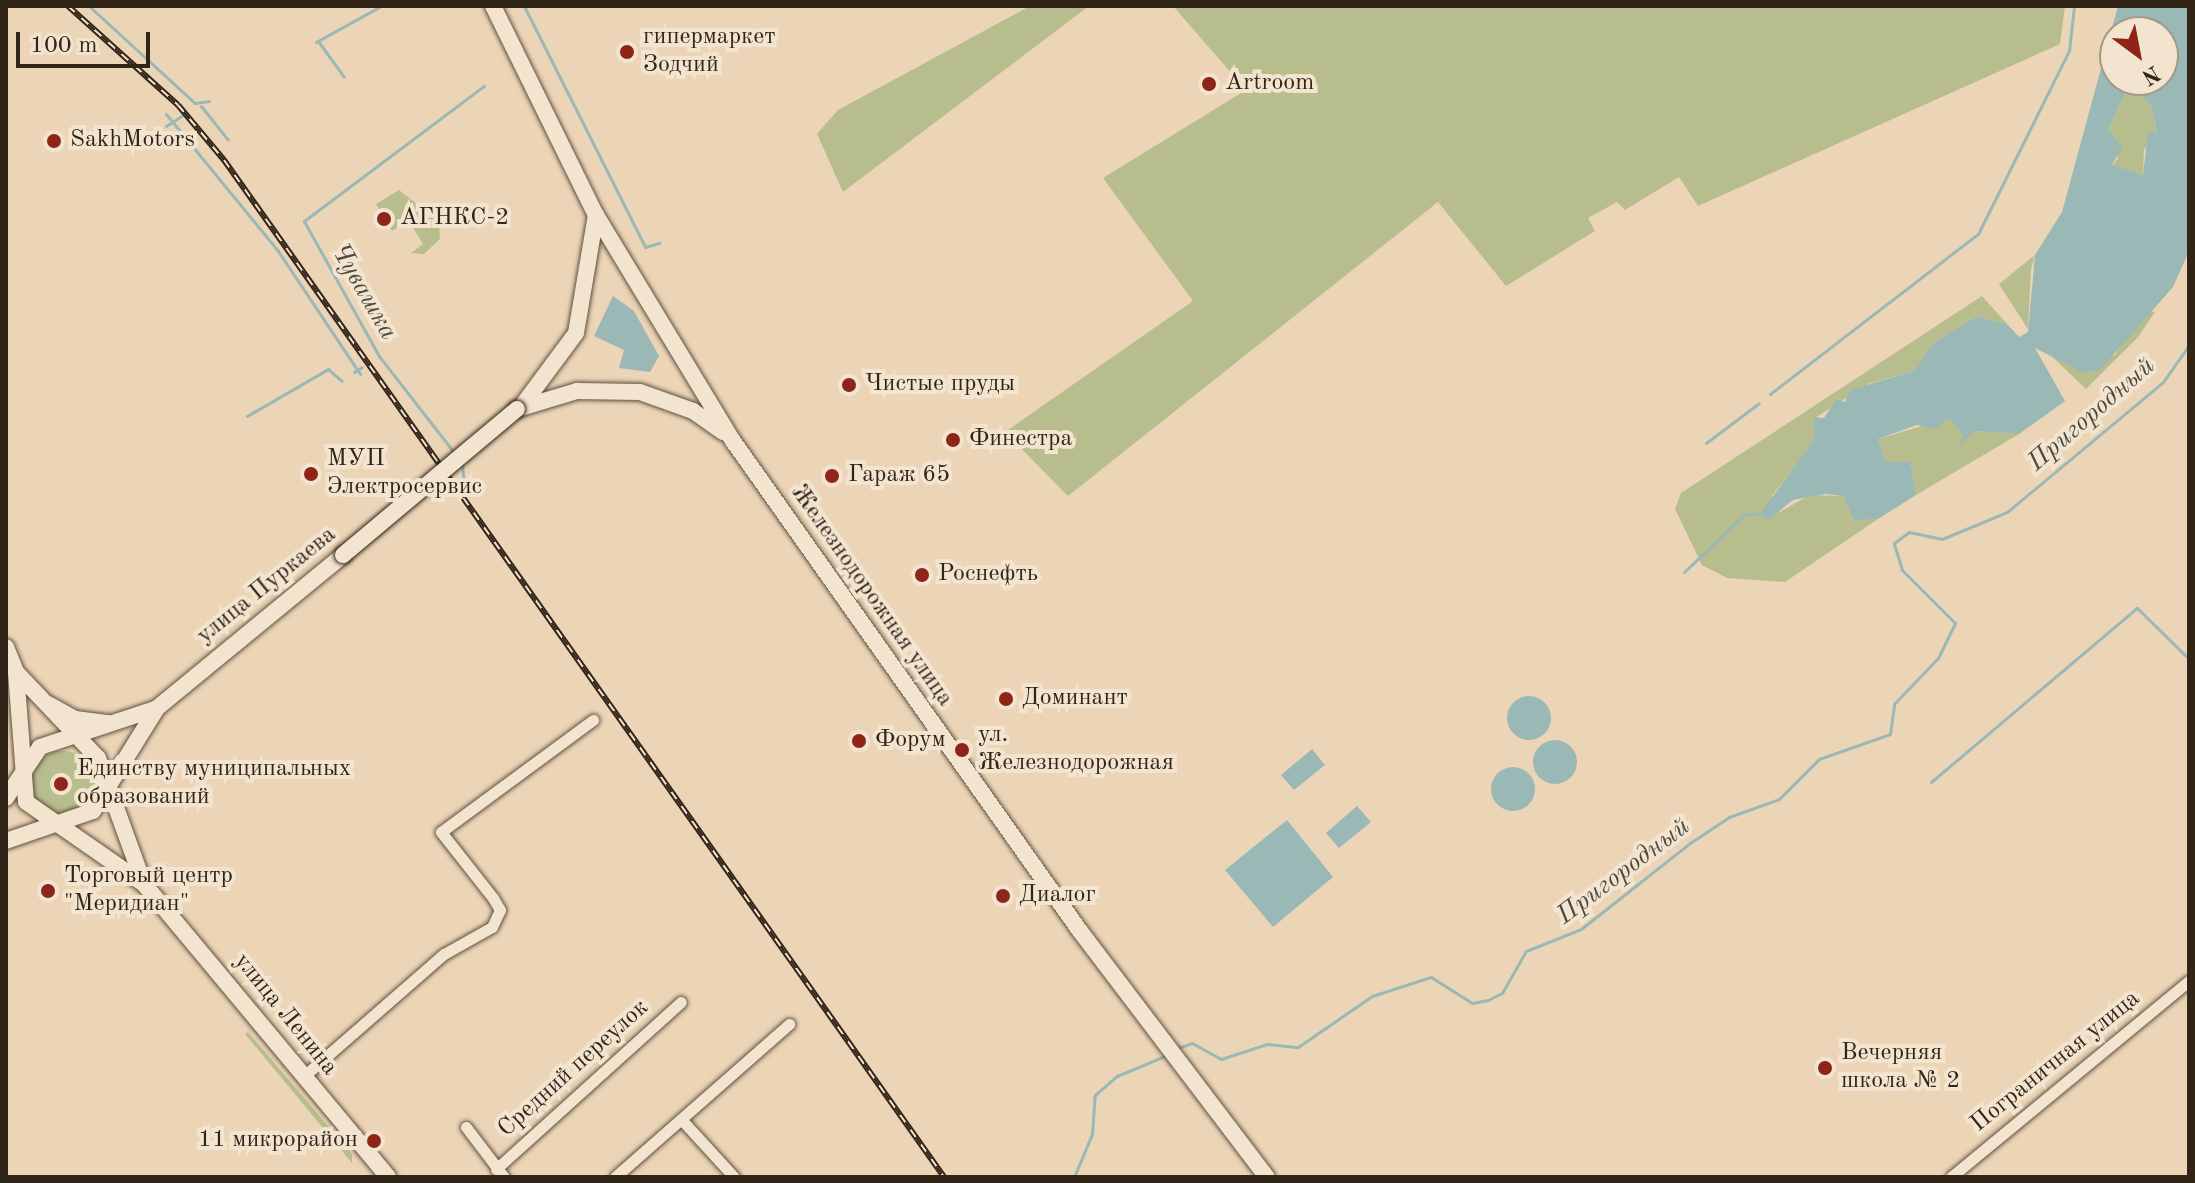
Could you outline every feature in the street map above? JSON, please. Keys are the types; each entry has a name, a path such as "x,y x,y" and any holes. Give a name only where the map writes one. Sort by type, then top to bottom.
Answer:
{"main road":[{"name":"Железнодорожная улица","path":"493,6 596,215 733,441 1156,1032 1267,1177"},
{"path":"517,409 571,342 592,270 596,215"},
{"path":"517,409 577,391 670,400 733,441"},
{"name":"улица Пуркаева","path":"157,708 517,409"},
{"path":"6,647 16,672 73,741 98,758 105,785 144,884"},
{"path":"16,672 19,776 26,802 54,825 144,884"},
{"path":"39,699 90,724 137,715"},
{"path":"6,798 40,747 73,741 157,708"},
{"path":"6,841 93,811 105,785 157,708"},
{"name":"улица Ленина","path":"144,884 388,1177"}],"street":[{"path":"304,1076 444,954 492,927 500,910 441,832 593,720"},
{"name":"Пограничная улица","path":"1951,1177 2189,981"},
{"name":"Средний переулок","path":"500,1173 681,1002"},
{"path":"619,1176 789,1024"},
{"path":"681,1119 734,1177"},
{"path":"466,1127 500,1173"}],"green space":[{"path":"1030,6 1089,6 843,192 817,134 838,110"},
{"path":"1173,6 2065,6 2060,44 1698,206 1679,177 1625,210 1617,202 1588,218 1595,231 1506,286 1438,202 1068,496 1005,432 1193,301 1103,178 1246,90"},
{"path":"2124,96 2141,96 2151,105 2157,132 2144,150 2143,175 2112,166 2118,158 2108,129"},
{"path":"399,190 439,222 440,239 424,254 411,253 423,244 409,221 392,231 376,204"},
{"path":"2035,255 2031,270 2028,329 1999,284"},
{"path":"1982,296 2008,325 1977,316 1933,343 1914,371 1868,384 1815,418 1815,440 1772,496 1780,512 1810,495 1843,496 1854,521 1878,519 1785,582 1727,578 1702,565 1675,509 1681,493"},
{"path":"2145,311 2155,312 2138,337 2086,389 2041,346 2056,358 2114,356"},
{"path":"1949,418 1963,436 1960,445 1974,431 2019,434 1916,495 1911,462 1886,462 1878,439"},
{"path":"63,751 81,757 89,765 95,783 89,801 81,809 63,815 45,809 37,801 31,783 37,765 45,757"},
{"path":"248,1032 352,1154 352,1163 245,1034"}],"water":[{"path":"2118,6 2189,6 2189,251 2173,287 2100,370 2082,372 2035,348 2065,401 2019,434 1974,431 1958,448 1963,436 1949,418 1935,429 1917,425 1878,439 1886,462 1911,462 1916,495 1878,519 1854,521 1843,496 1825,494 1793,500 1768,520 1760,514 1814,440 1814,417 1824,418 1836,400 1845,402 1850,390 1914,371 1933,343 1977,316 2008,325 2019,337 2028,332 2035,255 2062,212 2099,76 2099,96 2124,96 2108,129 2122,147 2112,165 2143,175 2148,133 2157,132 2151,105 2141,96 2179,96 2179,16 2115,16"},
{"path":"613,296 634,311 659,356 650,372 619,368 624,350 594,336"},
{"path":"1529,696 1544,703 1551,718 1544,733 1529,740 1514,733 1507,718 1514,703"},
{"path":"1555,740 1570,747 1577,762 1570,777 1555,784 1540,777 1533,762 1540,747"},
{"path":"1312,749 1325,765 1294,790 1281,775"},
{"path":"1513,767 1528,774 1535,789 1528,804 1513,811 1498,804 1491,789 1498,774"},
{"path":"1357,806 1371,822 1339,848 1326,833"},
{"path":"1287,820 1333,877 1273,927 1225,870"}],"waterway":[{"path":"89,6 195,103 209,101"},
{"path":"316,42 381,6"},
{"path":"524,6 645,247 659,243"},
{"path":"1770,394 1978,234 2069,51 2074,6"},
{"path":"318,41 344,77"},
{"name":"Чувашка","path":"456,455 379,356 304,221 484,86"},
{"path":"201,106 228,140"},
{"path":"166,114 278,251 360,374"},
{"path":"166,126 183,115"},
{"name":"Пригородный","path":"1177,1048 1192,1043 1221,1059 1267,1044 1298,1047 1372,996 1431,977 1472,1003 1488,1000 1502,993 1526,951 1581,929 1690,843 1729,817 1779,799 1819,759 1890,734 1894,704 1938,658 1955,623 1902,570 1894,543 1909,532 1942,539 2007,512 2163,382 2189,345"},
{"path":"354,372 362,367"},
{"path":"247,416 328,369 342,381"},
{"path":"1706,443 1759,403"},
{"name":"Чувашка","path":"462,465 464,485"},
{"path":"1684,572 1744,515 1764,513"},
{"path":"1931,782 2137,608 2189,659"},
{"name":"Пригородный","path":"1074,1177 1092,1134 1095,1095 1117,1076 1167,1055"}],"railway":[{"path":"68,6 178,105 224,160 944,1177"}],"place":[{"name":"гипермаркет Зодчий","path":"627,52"},
{"name":"Artroom","path":"1209,84"},
{"name":"SakhMotors","path":"54,141"},
{"name":"АГНКС-2","path":"384,219"},
{"name":"Чистые пруды","path":"849,385"},
{"name":"Финестра","path":"953,440"},
{"name":"МУП Электросервис","path":"311,474"},
{"name":"Гараж 65","path":"832,476"},
{"name":"Роснефть","path":"922,575"},
{"name":"Доминант","path":"1006,699"},
{"name":"Форум","path":"859,741"},
{"name":"ул. Железнодорожная","path":"962,750"},
{"name":"Единству муниципальных образований","path":"61,784"},
{"name":"Торговый центр \"Меридиан\"","path":"48,891"},
{"name":"Диалог","path":"1003,896"},
{"name":"Вечерняя школа № 2","path":"1825,1068"},
{"name":"11 микрорайон","path":"374,1141"}]}
